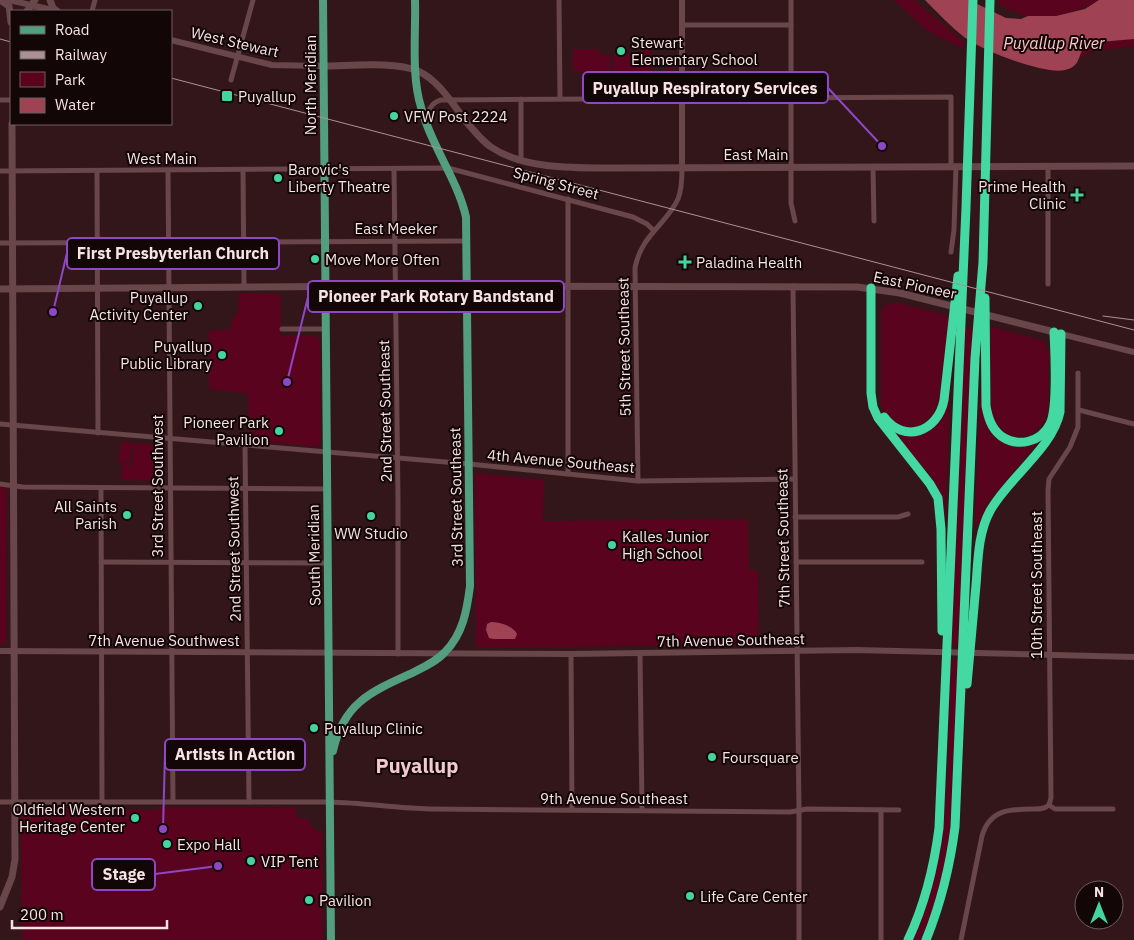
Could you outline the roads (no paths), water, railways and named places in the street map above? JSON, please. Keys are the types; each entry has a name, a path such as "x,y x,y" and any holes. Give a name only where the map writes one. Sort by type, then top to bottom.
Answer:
{"highway":[{"path":"908,940 925,898 936,852 939,828 957,322 966,208 973,0"},
{"path":"926,940 940,902 952,852 955,827 981,331 990,0"},
{"path":"874,288 876,399 884,416 897,428 913,431 924,429 934,423 941,413 957,322"},
{"path":"874,288 871,393 873,407 882,422 930,484 939,504 941,529 942,748"},
{"path":"981,331 988,416 991,424 1001,435 1008,439 1024,442 1045,433 1051,423 1058,333"},
{"path":"959,747 981,536 987,517 994,505 1051,433 1058,420 1060,392 1058,333"}],"main road":[{"path":"0,0 9,6 10,14"},
{"name":"North Meridian","path":"323,0 324,170"},
{"name":"3rd Street Southeast","path":"330,765 338,733 358,703 370,693 422,668 444,654 462,626 468,608 470,586 466,217 458,190 426,124 418,95 415,0"},
{"path":"324,66 391,66 416,70"},
{"name":"East Main","path":"416,70 432,81 449,99 476,134 489,145 502,153 521,159 564,167 1134,166"},
{"path":"0,907 12,877 14,859 12,125"},
{"name":"South Meridian","path":"324,170 331,940"},
{"name":"East Pioneer","path":"0,289 396,286 793,286 874,288 1058,333"}],"street":[{"path":"9,0 34,2 55,10"},
{"path":"231,80 253,0"},
{"path":"559,0 560,99"},
{"path":"682,0 682,168"},
{"path":"791,0 791,203 795,221"},
{"path":"682,25 791,25"},
{"name":"West Stewart","path":"172,40 237,58 278,66 324,66"},
{"path":"426,124 428,111 432,105 440,100 449,99 951,97 954,166 954,230 951,252"},
{"path":"521,99 521,159"},
{"path":"1048,166 1048,284"},
{"path":"873,167 874,221"},
{"path":"324,170 448,168"},
{"name":"Spring Street","path":"448,168 633,217 654,230"},
{"name":"5th Street Southeast","path":"638,480 635,268 642,248 678,198 682,183 682,168"},
{"name":"2nd Street Southeast","path":"394,169 398,459 398,654"},
{"name":"3rd Street Southwest","path":"168,170 173,802"},
{"path":"243,170 244,287"},
{"name":"West Main","path":"0,171 324,170"},
{"path":"97,171 98,433"},
{"path":"568,199 568,474"},
{"name":"East Meeker","path":"0,243 325,240 467,241"},
{"name":"7th Street Southeast","path":"793,286 799,940"},
{"path":"282,329 326,330"},
{"name":"East Pioneer","path":"1058,333 1134,352"},
{"name":"10th Street Southeast","path":"1049,805 1051,798 1049,478 1070,447 1078,427 1078,373"},
{"path":"1079,410 1134,424"},
{"name":"4th Avenue Southeast","path":"0,424 638,480 795,479"},
{"name":"2nd Street Southwest","path":"246,446 249,802"},
{"path":"0,484 23,487 327,489"},
{"path":"101,488 102,802"},
{"path":"795,517 898,517 908,514"},
{"path":"101,562 328,563"},
{"path":"796,562 922,562"},
{"name":"7th Avenue Southeast","path":"329,654 640,654 857,650 1134,657"},
{"name":"7th Avenue Southwest","path":"0,651 329,654"},
{"path":"571,654 572,810"},
{"path":"640,654 642,810"},
{"name":"9th Avenue Southeast","path":"0,802 330,802 430,810 899,810"},
{"path":"961,940 982,836 986,825 995,816 1007,810 1043,809 1049,805 1055,809 1112,809"},
{"path":"881,810 882,940"}],"water":[{"name":"Puyallup River","path":"925,0 969,0 1006,18 1021,19 1028,16 1056,16 1085,9 1099,0 1134,0 1134,39 1089,43 1082,50 1078,62 1071,68 1055,71 1043,69 1013,60 972,42 964,37"},
{"path":"491,622 513,629 517,634 515,639 489,638 486,630 487,624"}],"railway":[{"path":"0,39 10,42"},
{"path":"172,78 1134,330"},
{"path":"1103,316 1134,320"}],"place":[{"name":"Stewart Elementary School","path":"621,51"},
{"name":"Puyallup","path":"227,96"},
{"name":"VFW Post 2224","path":"394,116"},
{"name":"Puyallup Respiratory Services","path":"882,146"},
{"name":"Barovic's Liberty Theatre","path":"278,178"},
{"name":"Prime Health Clinic","path":"1077,195"},
{"name":"Move More Often","path":"315,259"},
{"name":"Paladina Health","path":"685,262"},
{"name":"Puyallup Activity Center","path":"198,306"},
{"name":"First Presbyterian Church","path":"53,312"},
{"name":"Puyallup Public Library","path":"222,355"},
{"name":"Pioneer Park Rotary Bandstand","path":"287,382"},
{"name":"Pioneer Park Pavilion","path":"279,431"},
{"name":"All Saints Parish","path":"127,515"},
{"name":"WW Studio","path":"371,516"},
{"name":"Kalles Junior High School","path":"612,545"},
{"name":"Puyallup Clinic","path":"314,728"},
{"name":"Foursquare","path":"712,757"},
{"name":"Oldfield Western Heritage Center","path":"135,818"},
{"name":"Artists in Action","path":"163,829"},
{"name":"Expo Hall","path":"167,844"},
{"name":"VIP Tent","path":"251,861"},
{"name":"Stage","path":"218,866"},
{"name":"Life Care Center","path":"690,896"},
{"name":"Pavilion","path":"309,900"}],"district":[{"name":"Puyallup","path":"417,765"}]}
